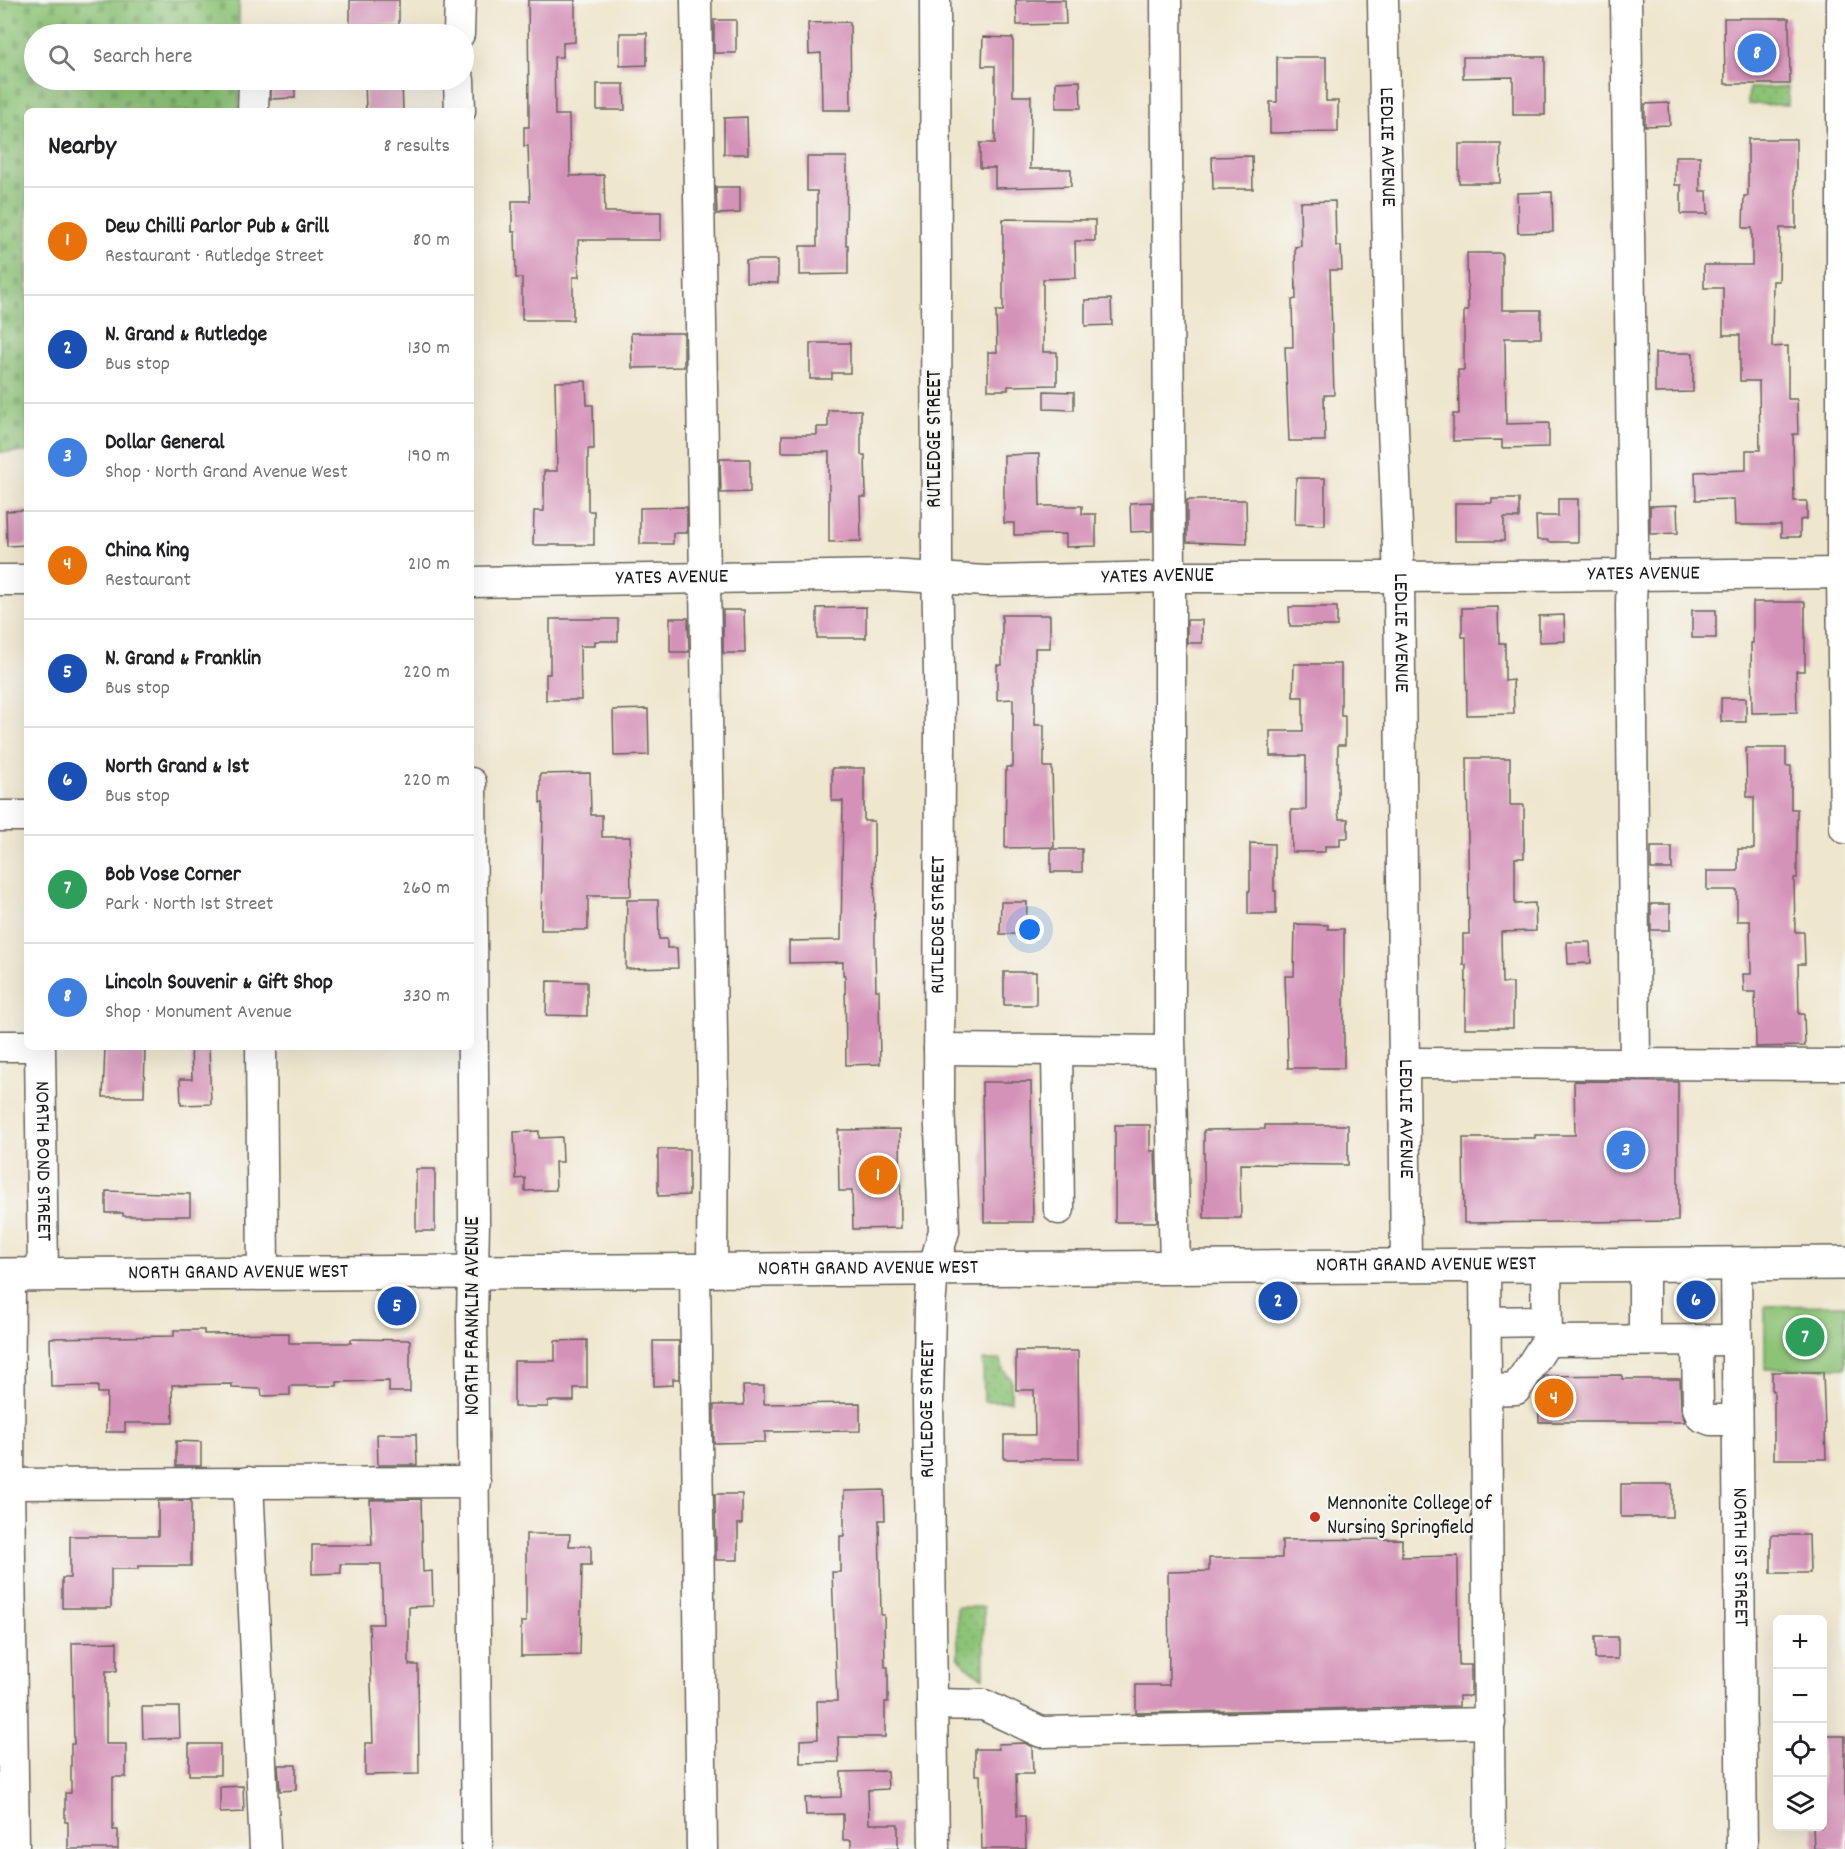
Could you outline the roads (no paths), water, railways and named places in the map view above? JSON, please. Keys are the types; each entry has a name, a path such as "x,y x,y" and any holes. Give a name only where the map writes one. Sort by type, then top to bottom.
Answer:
{"main road":[{"name":"NORTH GRAND AVENUE WEST","path":"5,1275 1845,1263"}],"street":[{"path":"459,24 460,0"},
{"path":"696,0 713,1101 704,1271 702,1849"},
{"name":"RUTLEDGE STREET","path":"933,1849 928,1401 933,1270 944,1231 939,1049 940,731 937,579 935,0"},
{"path":"1166,0 1170,577 1170,1051 1175,1268"},
{"name":"LEDLIE AVENUE","path":"1383,0 1390,353 1399,578 1406,1266"},
{"path":"1626,0 1635,1064"},
{"path":"1842,0 1845,828"},
{"path":"253,108 254,90"},
{"path":"459,90 460,108"},
{"name":"YATES AVENUE","path":"474,582 890,575 985,580 1843,573"},
{"path":"0,580 24,580"},
{"path":"0,816 24,816"},
{"path":"0,1046 24,1046"},
{"path":"939,1049 1170,1051"},
{"name":"NORTH BOND STREET","path":"40,1050 43,1275"},
{"path":"261,1050 263,1274"},
{"name":"NORTH FRANKLIN AVENUE","path":"472,1050 477,1849"},
{"path":"1057,1050 1059,1209"},
{"path":"1404,1063 1845,1065"},
{"name":"NORTH 1ST STREET","path":"1736,1263 1742,1849"},
{"path":"1644,1264 1644,1340"},
{"path":"1485,1265 1490,1849"},
{"path":"1486,1390 1516,1389 1547,1331 1546,1265"},
{"path":"5,1275 5,1484 14,1849"},
{"path":"1485,1322 1547,1331 1644,1340 1736,1340"},
{"path":"1697,1340 1698,1408 1701,1416 1711,1420 1737,1420"},
{"path":"248,1482 265,1849"},
{"path":"5,1484 475,1482"},
{"path":"932,1704 984,1705 1041,1732 1490,1723"}],"place":[{"name":"Lincoln Souvenir & Gift Shop","path":"1757,53"},
{"name":"Dollar General","path":"1626,1150"},
{"name":"Dew Chilli Parlor Pub & Grill","path":"878,1175"},
{"name":"North Grand & 1st","path":"1696,1300"},
{"name":"N. Grand & Rutledge","path":"1278,1301"},
{"name":"N. Grand & Franklin","path":"397,1306"},
{"name":"Bob Vose Corner","path":"1805,1337"},
{"name":"China King","path":"1554,1398"},
{"name":"Mennonite College of Nursing Springfield","path":"1315,1517"}]}
